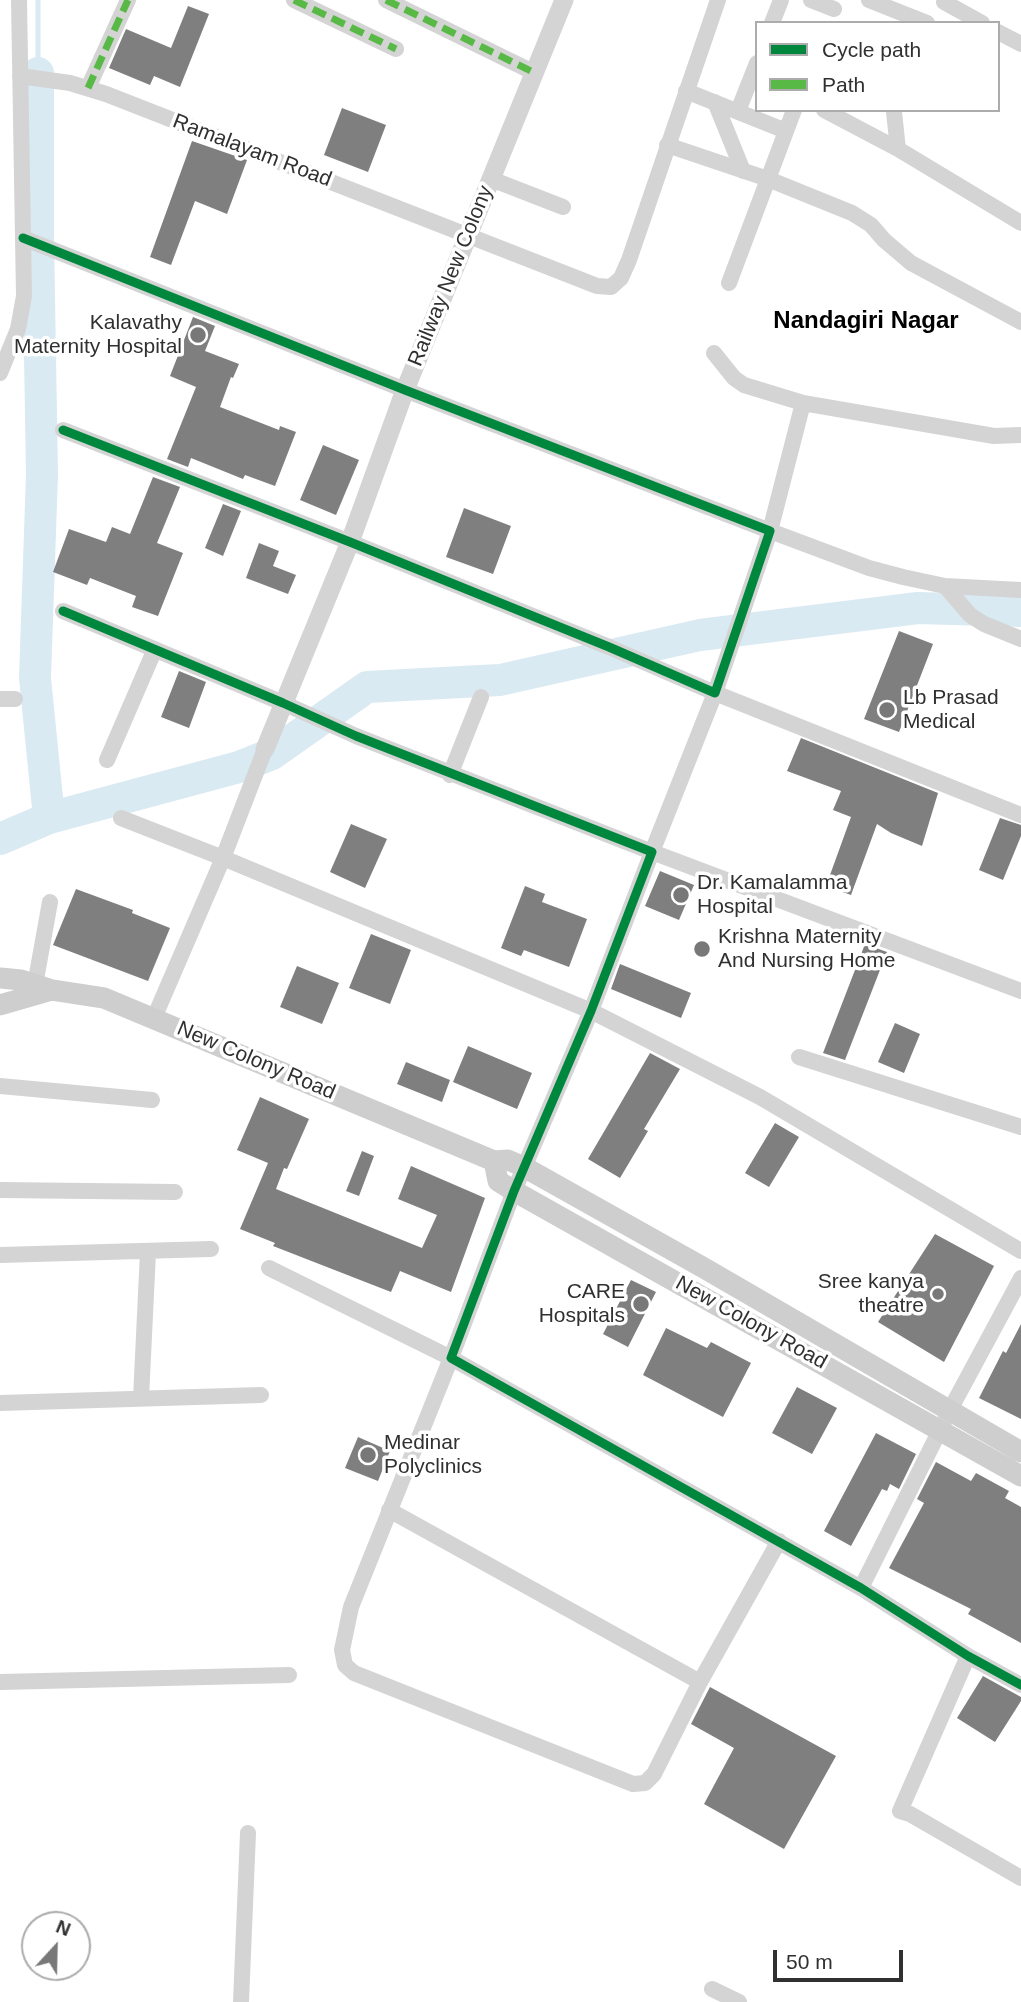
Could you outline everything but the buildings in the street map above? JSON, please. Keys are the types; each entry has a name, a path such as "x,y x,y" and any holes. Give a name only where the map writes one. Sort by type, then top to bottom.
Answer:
{"main road":[{"name":"New Colony Road","path":"0,978 104,998 494,1161 508,1160 524,1167 681,1255 945,1420 1021,1476"},
{"path":"0,1005 43,987"},
{"name":"New Colony Road","path":"494,1161 498,1181 514,1191 945,1420 1021,1452"}],"street":[{"path":"0,373 19,329 24,296 23,238 32,77 19,0"},
{"path":"88,88 128,0"},
{"path":"294,0 396,49"},
{"path":"386,0 535,73"},
{"name":"Railway New Colony","path":"265,749 350,542 405,390 564,0"},
{"path":"718,0 667,145 768,179 852,213 871,225 911,263 1021,322"},
{"path":"773,21 781,0"},
{"path":"811,0 833,10"},
{"path":"869,0 922,21"},
{"path":"935,21 945,1 979,21"},
{"path":"1000,33 1021,44"},
{"path":"738,111 755,68"},
{"name":"Ramalayam Road","path":"32,77 88,88 597,286 611,286 621,278 667,145"},
{"path":"686,91 786,131"},
{"path":"715,102 743,171"},
{"path":"729,283 793,112"},
{"path":"828,112 898,149 1021,223"},
{"path":"881,140 894,112"},
{"path":"894,112 898,149"},
{"path":"491,179 563,207"},
{"path":"23,238 405,390 869,568 948,591 1021,590"},
{"path":"0,328 19,329"},
{"path":"714,353 734,378 744,385 803,403 994,436 1021,435"},
{"path":"779,1541 700,1682 653,1774 645,1783 633,1784 354,1673 345,1665 342,1650 351,1607 451,1358 514,1191 591,1011 715,693 770,531 803,403"},
{"path":"63,430 350,542 715,693 1021,815"},
{"path":"948,591 970,615 984,624 1021,639"},
{"path":"63,611 283,702 330,726 450,774 1021,990"},
{"path":"107,760 155,649"},
{"path":"450,774 481,697"},
{"path":"154,1018 223,858 265,749"},
{"path":"121,818 591,1011 761,1097 1021,1251"},
{"path":"43,987 50,902"},
{"path":"799,1057 1021,1126"},
{"path":"0,1086 152,1100"},
{"path":"0,1190 176,1192"},
{"path":"0,1255 211,1249"},
{"path":"141,1398 148,1252"},
{"path":"269,1268 451,1358 861,1588 968,1656 1021,1685"},
{"path":"861,1588 945,1420 1021,1278"},
{"path":"0,1404 261,1395"},
{"path":"389,1510 700,1682"},
{"path":"968,1656 900,1811 910,1814 1021,1878"},
{"path":"0,1682 289,1675"},
{"path":"242,2002 248,1833"},
{"path":"712,1990 739,2002"}],"waterway":[{"path":"38,0 38,73"},
{"path":"38,73 42,474 35,678 49,818"},
{"path":"0,839 49,818 239,767 272,754 367,687 500,680 700,635 918,608 1021,611"}],"marked path":[{"path":"88,88 128,0"},
{"path":"294,0 396,49"},
{"path":"386,0 535,73"}],"cycle path":[{"path":"23,238 770,531 715,693 350,542 63,430"},
{"path":"63,611 356,736 652,852 591,1011 514,1191 451,1358 861,1588 968,1656 1021,1685"}],"place":[{"name":"Kalavathy Maternity Hospital","path":"198,335"},
{"name":"Lb Prasad Medical","path":"887,710"},
{"name":"Dr. Kamalamma Hospital","path":"681,895"},
{"name":"Krishna Maternity And Nursing Home","path":"702,949"},
{"name":"Sree kanya theatre","path":"938,1294"},
{"name":"CARE Hospitals","path":"641,1304"},
{"name":"Medinar Polyclinics","path":"368,1455"}],"district":[{"name":"Nandagiri Nagar","path":"866,321"}]}
